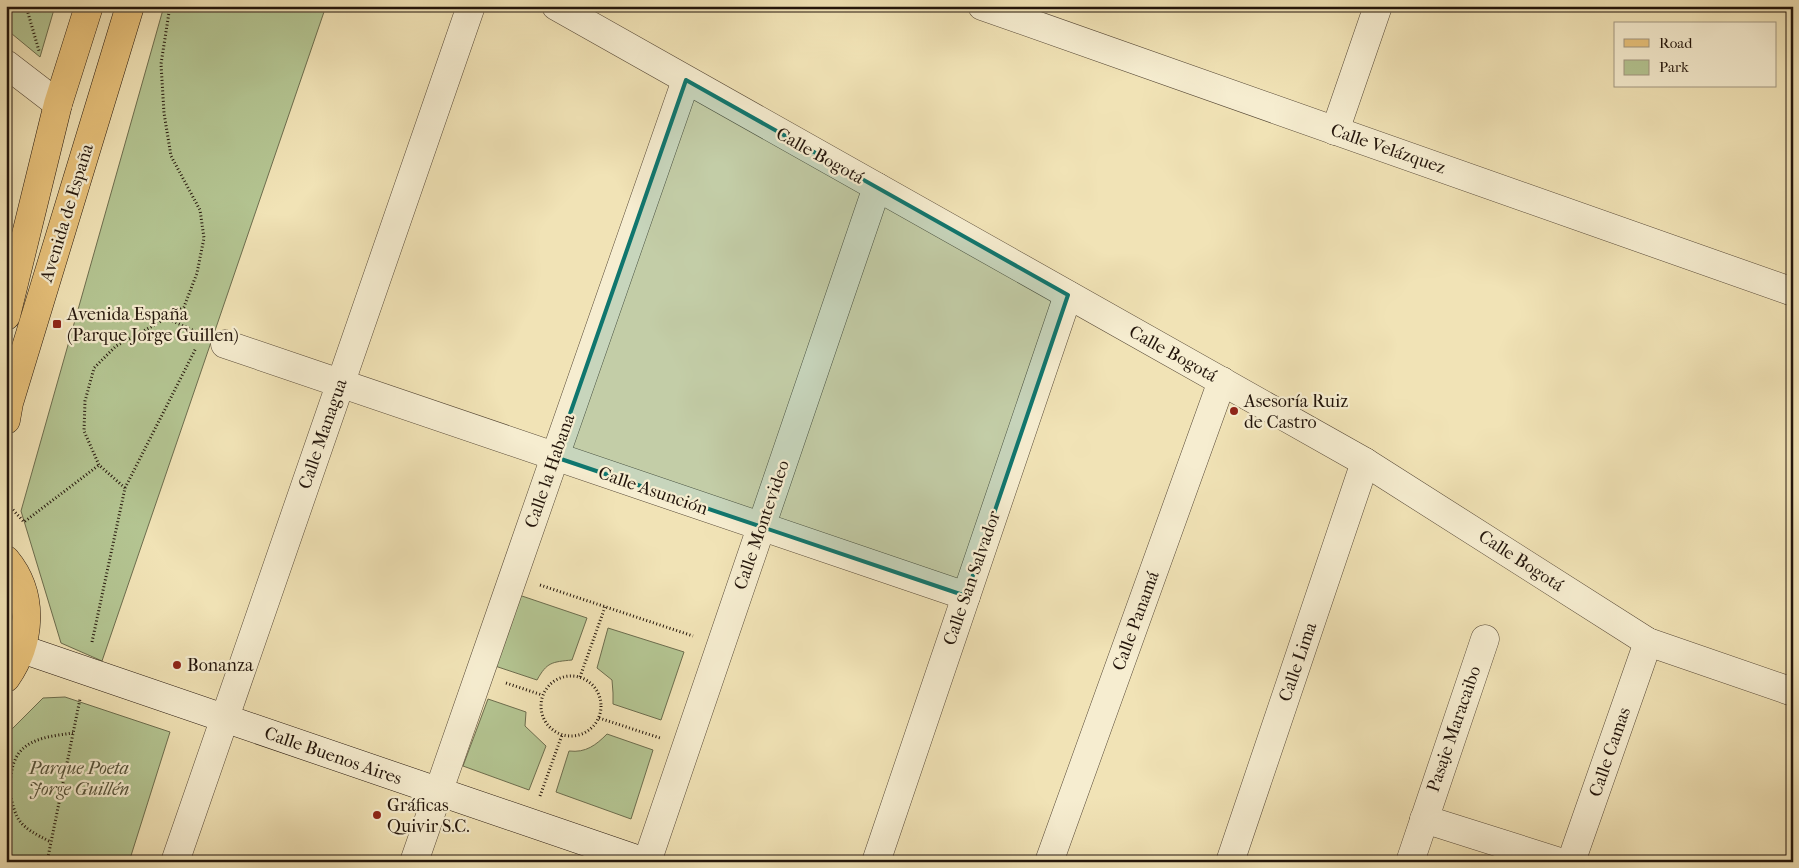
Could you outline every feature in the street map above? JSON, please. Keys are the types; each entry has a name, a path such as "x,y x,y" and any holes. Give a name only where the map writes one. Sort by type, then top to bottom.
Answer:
{"main road":[{"name":"Avenida de España","path":"6,316 58,104 89,6"},
{"name":"Avenida de España","path":"6,420 9,403 130,6"},
{"path":"6,540 10,564 22,587 27,608 27,629 22,649 6,678"}],"street":[{"name":"Calle Managua","path":"175,862 471,6"},
{"name":"Calle Bogotá","path":"556,6 1365,462 1648,642 1793,692"},
{"name":"Calle Velázquez","path":"982,6 1793,292"},
{"path":"1335,131 1378,6"},
{"path":"6,64 58,104"},
{"name":"Calle la Habana","path":"414,862 686,80"},
{"name":"Calle Montevideo","path":"646,862 877,187"},
{"name":"Calle San Salvador","path":"876,862 1068,295"},
{"name":"Calle Asunción","path":"214,339 340,384 966,596"},
{"name":"Calle Panamá","path":"1049,862 1222,381"},
{"name":"Calle Lima","path":"1230,862 1365,462"},
{"name":"Pasaje Maracaibo","path":"1410,862 1485,639"},
{"name":"Calle Camas","path":"1571,862 1648,642"},
{"name":"Calle Buenos Aires","path":"22,649 646,862"},
{"path":"1424,819 1560,862"}],"path":[{"path":"125,488 99,465 84,431 85,401 94,368 116,346 184,307 197,273 204,238 200,210 171,156 164,113 161,64 170,6"},
{"path":"47,862 85,671 125,488 214,339 166,318"},
{"path":"6,502 24,522 99,465"},
{"path":"514,576 720,646"},
{"path":"580,677 605,607"},
{"path":"479,674 542,695"},
{"path":"571,675 580,677 596,689 600,698 599,718 588,732 580,735 562,735 553,731 546,724 540,710 542,695 554,680 571,675"},
{"path":"599,718 686,747"},
{"path":"51,842 28,830 14,814 8,788 15,760 23,749 43,738 73,733"},
{"path":"530,823 562,735"}],"highlighted area":[{"path":"686,80 1068,295 966,596 555,457"}],"green space":[{"path":"6,6 55,6 40,57 6,29"},
{"path":"164,6 326,6 102,661 61,643 21,511"},
{"path":"519,595 587,618 572,660 560,661 547,666 537,680 495,666"},
{"path":"608,628 684,652 661,720 613,704 612,680 597,668"},
{"name":"Parque Poeta Jorge Guillén","path":"65,697 170,732 129,862 6,862 6,735 43,698"},
{"path":"488,699 526,712 525,726 546,746 529,790 463,766"},
{"path":"607,734 653,750 631,819 556,792 569,751 586,749 599,742"}],"place":[{"name":"Avenida España (Parque Jorge Guillen)","path":"57,324"},
{"name":"Asesoría Ruiz de Castro","path":"1234,411"},
{"name":"Bonanza","path":"177,665"},
{"name":"Gráficas Quivir S.C.","path":"377,815"}]}
